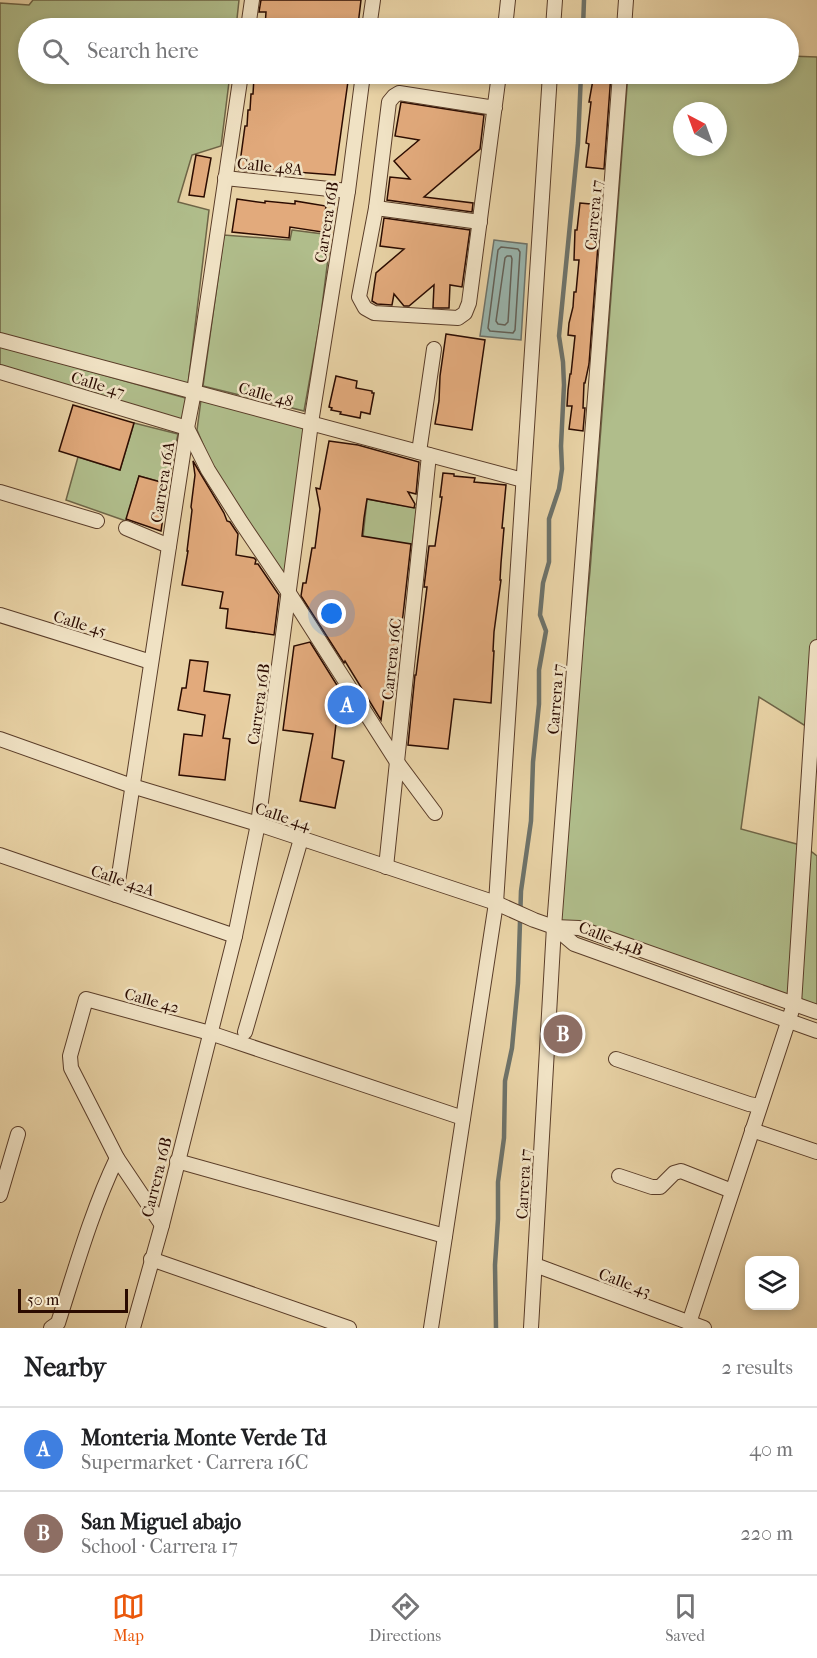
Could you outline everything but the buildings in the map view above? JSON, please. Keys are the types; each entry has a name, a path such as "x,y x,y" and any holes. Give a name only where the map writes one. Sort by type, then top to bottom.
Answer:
{"street":[{"path":"249,18 252,0"},
{"path":"370,18 373,0"},
{"path":"506,18 508,0"},
{"path":"554,18 555,0"},
{"path":"625,18 626,0"},
{"name":"Carrera 16A","path":"116,895 239,84"},
{"name":"Carrera 16B","path":"133,1328 162,1225 235,936 258,824 290,593 310,423 348,191 362,84"},
{"path":"495,108 399,93 389,102 376,208 359,297 365,308 374,313 458,318 465,313 469,303 480,222 495,108 498,84"},
{"path":"431,1328 463,1118 500,904 523,480 549,84"},
{"name":"Carrera 17","path":"531,1328 554,927 619,84"},
{"name":"Calle 48A","path":"225,178 348,191"},
{"path":"376,208 480,222"},
{"name":"Calle 48","path":"0,340 523,480"},
{"name":"Carrera 16C","path":"386,867 398,762 434,349"},
{"name":"Calle 47","path":"0,372 187,428"},
{"path":"187,428 208,470 241,522 290,593 398,762 435,813"},
{"path":"0,492 97,521"},
{"path":"126,528 169,546"},
{"name":"Calle 45","path":"0,615 151,662"},
{"path":"689,1323 794,1004 810,861 817,647"},
{"path":"372,721 401,725"},
{"name":"Calle 44","path":"0,740 132,786 258,824 500,904 554,927"},
{"path":"245,1032 301,839"},
{"name":"Calle 42A","path":"0,855 235,936"},
{"name":"Calle 44B","path":"554,927 579,928 817,1012"},
{"name":"Calle 44B","path":"554,927 574,944 817,1031"},
{"path":"602,954 607,938"},
{"name":"Calle 42","path":"117,1158 71,1068 70,1056 86,999 210,1033 463,1118"},
{"path":"616,1059 760,1106"},
{"path":"752,1130 817,1152"},
{"path":"0,1195 18,1134"},
{"path":"117,1158 162,1225"},
{"path":"51,1328 58,1323 104,1185 117,1158"},
{"path":"177,1161 445,1236"},
{"path":"619,1176 652,1187 660,1187 674,1173 681,1171 732,1191"},
{"path":"151,1259 349,1328"},
{"name":"Calle 43","path":"535,1265 704,1328"}],"green space":[{"path":"33,0 239,0 237,18 18,18 18,84 229,84 221,146 192,155 178,202 209,210 188,385 0,338 0,3 29,5"},
{"path":"799,56 817,57 817,731 759,697 741,829 804,846 817,856 817,1016 554,927 590,571 627,84 799,84"},
{"path":"292,230 331,235 320,322 304,411 203,386 224,235 290,240"},
{"path":"0,346 189,399 186,423 0,365"},
{"path":"201,400 307,429 289,576 277,567 211,463 197,430"},
{"path":"134,423 178,434 168,484 139,476 126,521 66,500 78,457 120,470"},
{"path":"367,499 417,508 412,545 363,537"}],"water":[{"path":"494,240 527,244 521,340 480,336"}],"waterway":[{"path":"583,18 584,0"},
{"path":"496,1328 495,1265 498,1182 504,1138 505,1081 512,1048 518,983 521,891 531,821 539,670 546,631 540,615 543,583 549,562 549,519 559,489 562,469 564,385 559,336 578,143 581,84"}],"place":[{"name":"Monteria Monte Verde Td","path":"347,705"},
{"name":"San Miguel abajo","path":"563,1034"}]}
